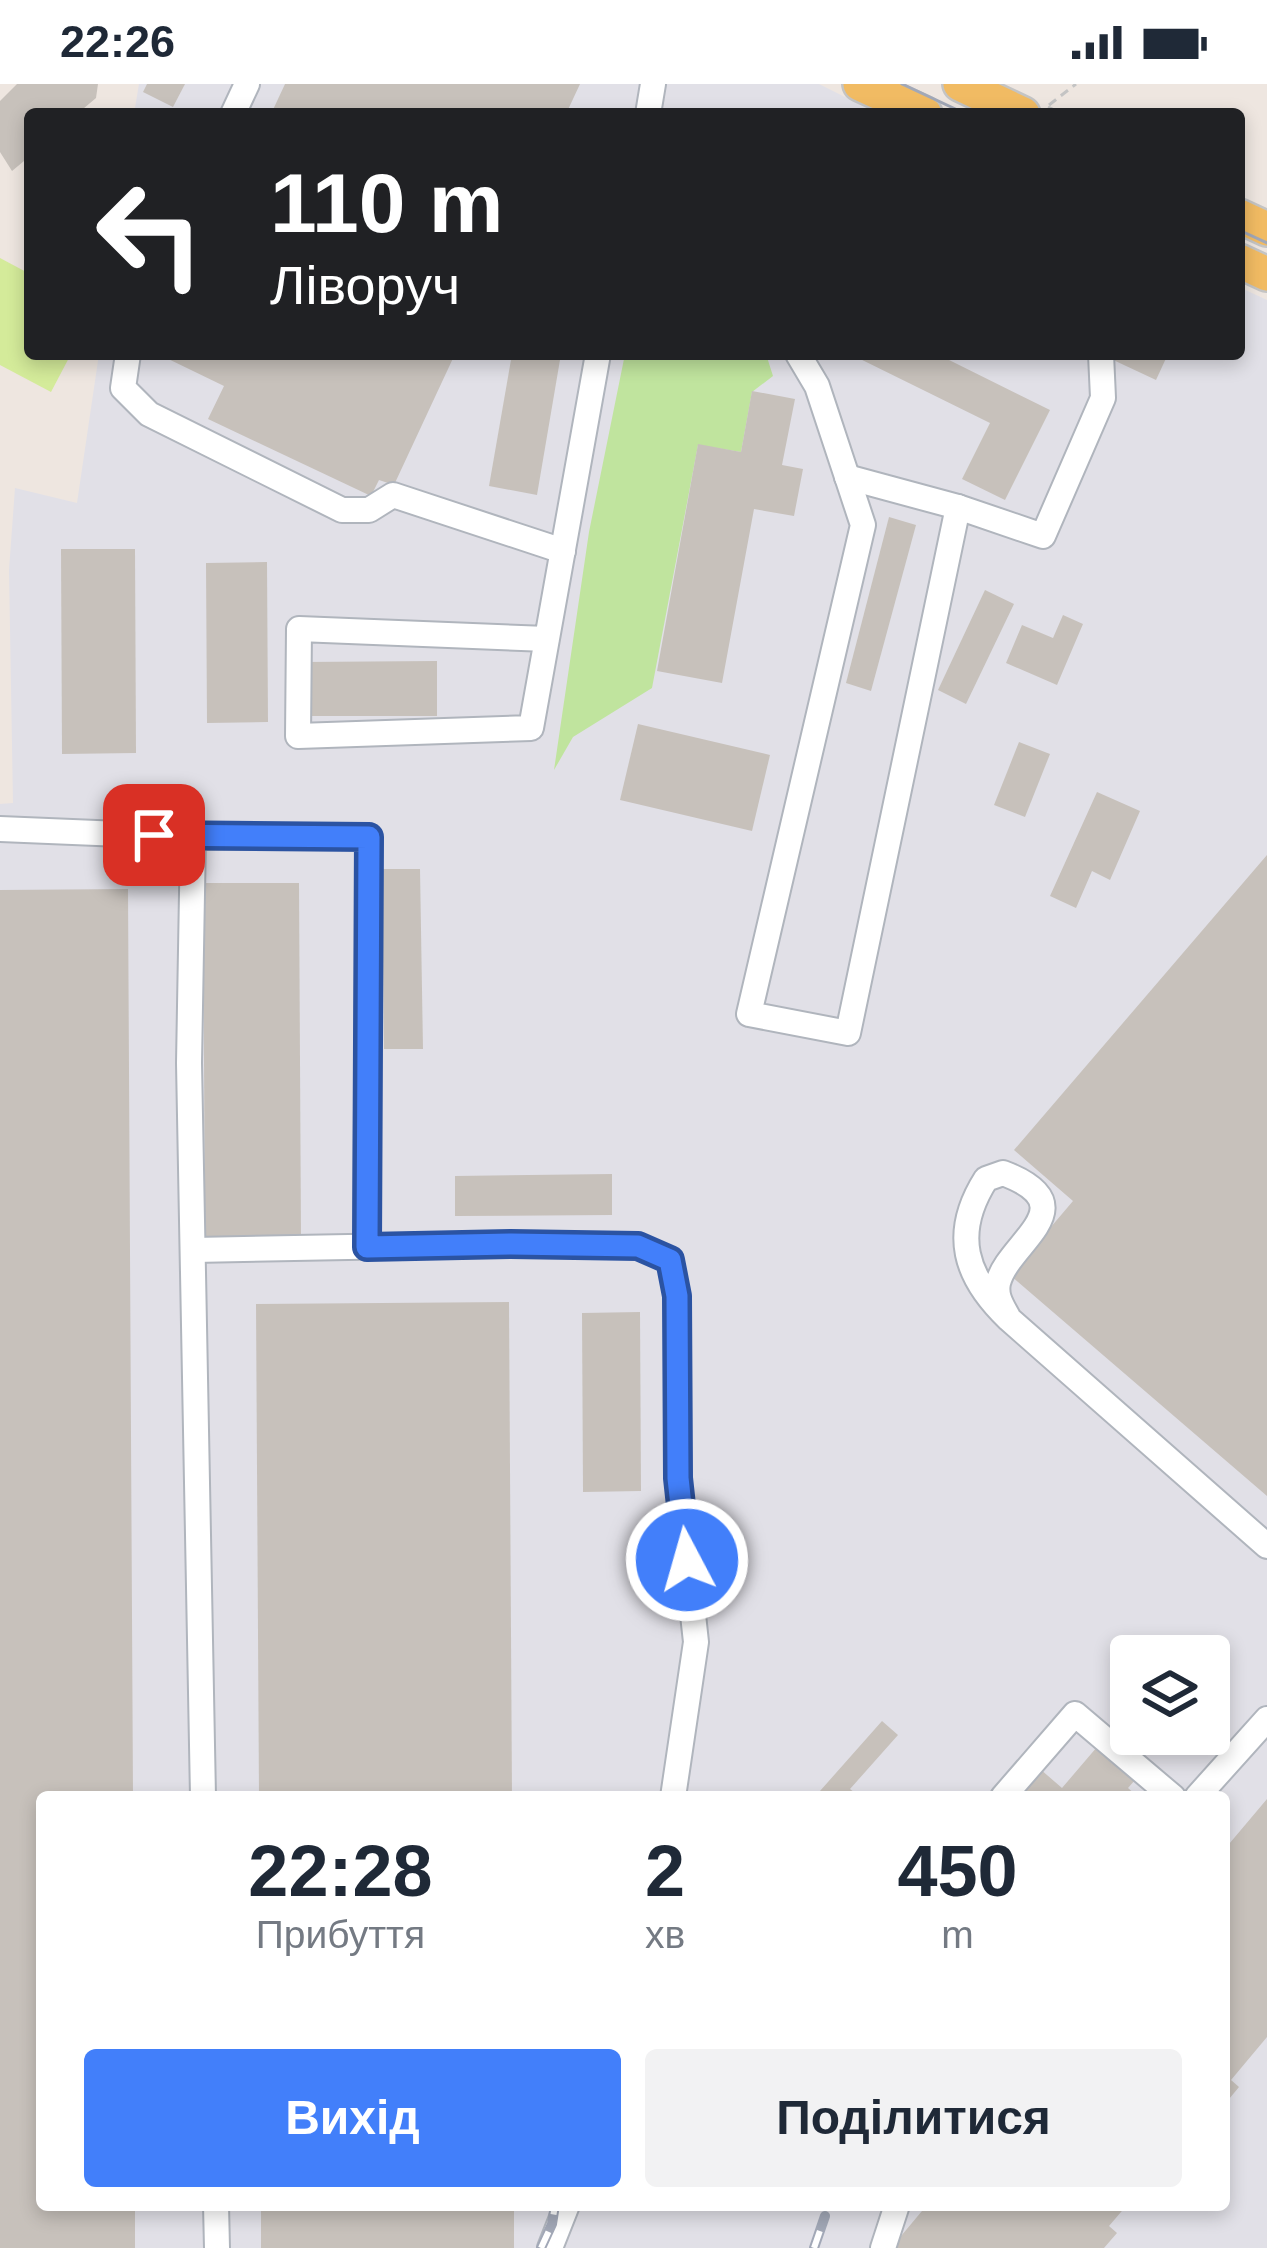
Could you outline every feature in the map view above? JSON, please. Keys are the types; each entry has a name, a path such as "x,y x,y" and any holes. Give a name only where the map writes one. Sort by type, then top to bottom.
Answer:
{"main road":[{"path":"860,84 912,108"},
{"path":"959,84 1029,108"}],"lane":[{"path":"127,360 123,388 149,414 342,510 369,510 393,495 563,551"},
{"path":"547,639 298,629 298,736 531,728 563,551 597,360"},
{"path":"802,360 817,386 862,525 749,1014 848,1034 958,507"},
{"path":"847,477 1043,536 1103,398 1101,360"},
{"path":"0,829 193,837 369,837 367,1247"},
{"path":"193,837 189,1063 203,1791"},
{"path":"1009,1318 999,1301 999,1280 1036,1229 1042,1205 1027,1185 1003,1173 986,1179 970,1213 966,1236 971,1271 980,1288 1009,1318 1267,1546"},
{"path":"194,1250 638,1246 670,1260 677,1296 678,1478 696,1642 674,1791"},
{"path":"1009,1791 1075,1714 1166,1791"},
{"path":"1202,1791 1267,1719"},
{"path":"216,2211 218,2248"},
{"path":"550,2248 565,2211"},
{"path":"883,2248 895,2211"}],"path":[{"path":"1038,108 1076,84"}],"shaded area":[{"path":"139,84 819,84 867,108 135,108"},
{"path":"1245,290 1267,300 1267,2248 0,2248 0,804 13,803 9,570 15,488 77,503 98,360 1245,360"}],"green space":[{"path":"0,258 24,271 24,360 68,360 51,392 0,365"},
{"path":"624,360 768,360 773,376 752,392 741,452 698,445 652,688 573,737 554,770 589,532"}],"building":[{"path":"17,84 98,84 96,98 84,108 24,108 24,161 12,171 0,152 0,101"},
{"path":"147,84 185,84 173,107 143,92"},
{"path":"285,84 580,84 569,108 274,108"},
{"path":"170,360 452,360 394,485 379,480 371,496 208,419 224,386"},
{"path":"511,360 560,360 537,495 489,486"},
{"path":"862,360 949,360 1050,410 1005,500 962,479 990,423"},
{"path":"1113,360 1165,360 1156,380"},
{"path":"752,391 795,399 782,465 803,469 794,516 754,509 722,683 657,671 698,444 741,452"},
{"path":"889,517 916,525 871,691 846,683"},
{"path":"61,549 135,549 136,753 62,754"},
{"path":"267,562 268,722 207,723 206,563"},
{"path":"985,590 1014,604 966,704 938,690"},
{"path":"1063,615 1083,624 1057,685 1006,663 1022,625 1053,638"},
{"path":"437,661 437,716 303,716 303,662"},
{"path":"638,724 770,755 752,831 620,800"},
{"path":"1019,742 1050,754 1025,817 994,805"},
{"path":"1097,792 1140,811 1110,880 1092,871 1076,908 1050,896"},
{"path":"1267,855 1267,1496 1010,1275 1073,1201 1014,1150"},
{"path":"382,869 420,869 423,1049 384,1049"},
{"path":"203,883 299,883 301,1238 205,1238"},
{"path":"128,889 133,1791 36,1791 36,2211 135,2211 135,2248 0,2248 0,890"},
{"path":"612,1174 612,1215 455,1216 455,1176"},
{"path":"509,1302 512,1791 259,1791 256,1304"},
{"path":"640,1312 641,1491 583,1492 582,1313"},
{"path":"882,1721 898,1735 852,1791 820,1791"},
{"path":"1097,1747 1135,1780 1128,1788 1131,1791 1022,1791 1040,1769 1062,1788"},
{"path":"1267,1799 1267,2037 1231,2080 1239,2087 1230,2098 1230,1843"},
{"path":"261,2211 514,2211 514,2248 261,2248"},
{"path":"922,2211 1122,2211 1109,2226 1117,2233 1104,2248 891,2248"}],"tram line":[{"path":"902,84 953,108"},
{"path":"1245,233 1267,243"}],"railway":[{"path":"541,2248 554,2211"},
{"path":"814,2248 825,2216"}],"route":[{"path":"154,835 369,837 367,1247 638,1246 670,1260 677,1296 678,1478 687,1560"}]}
